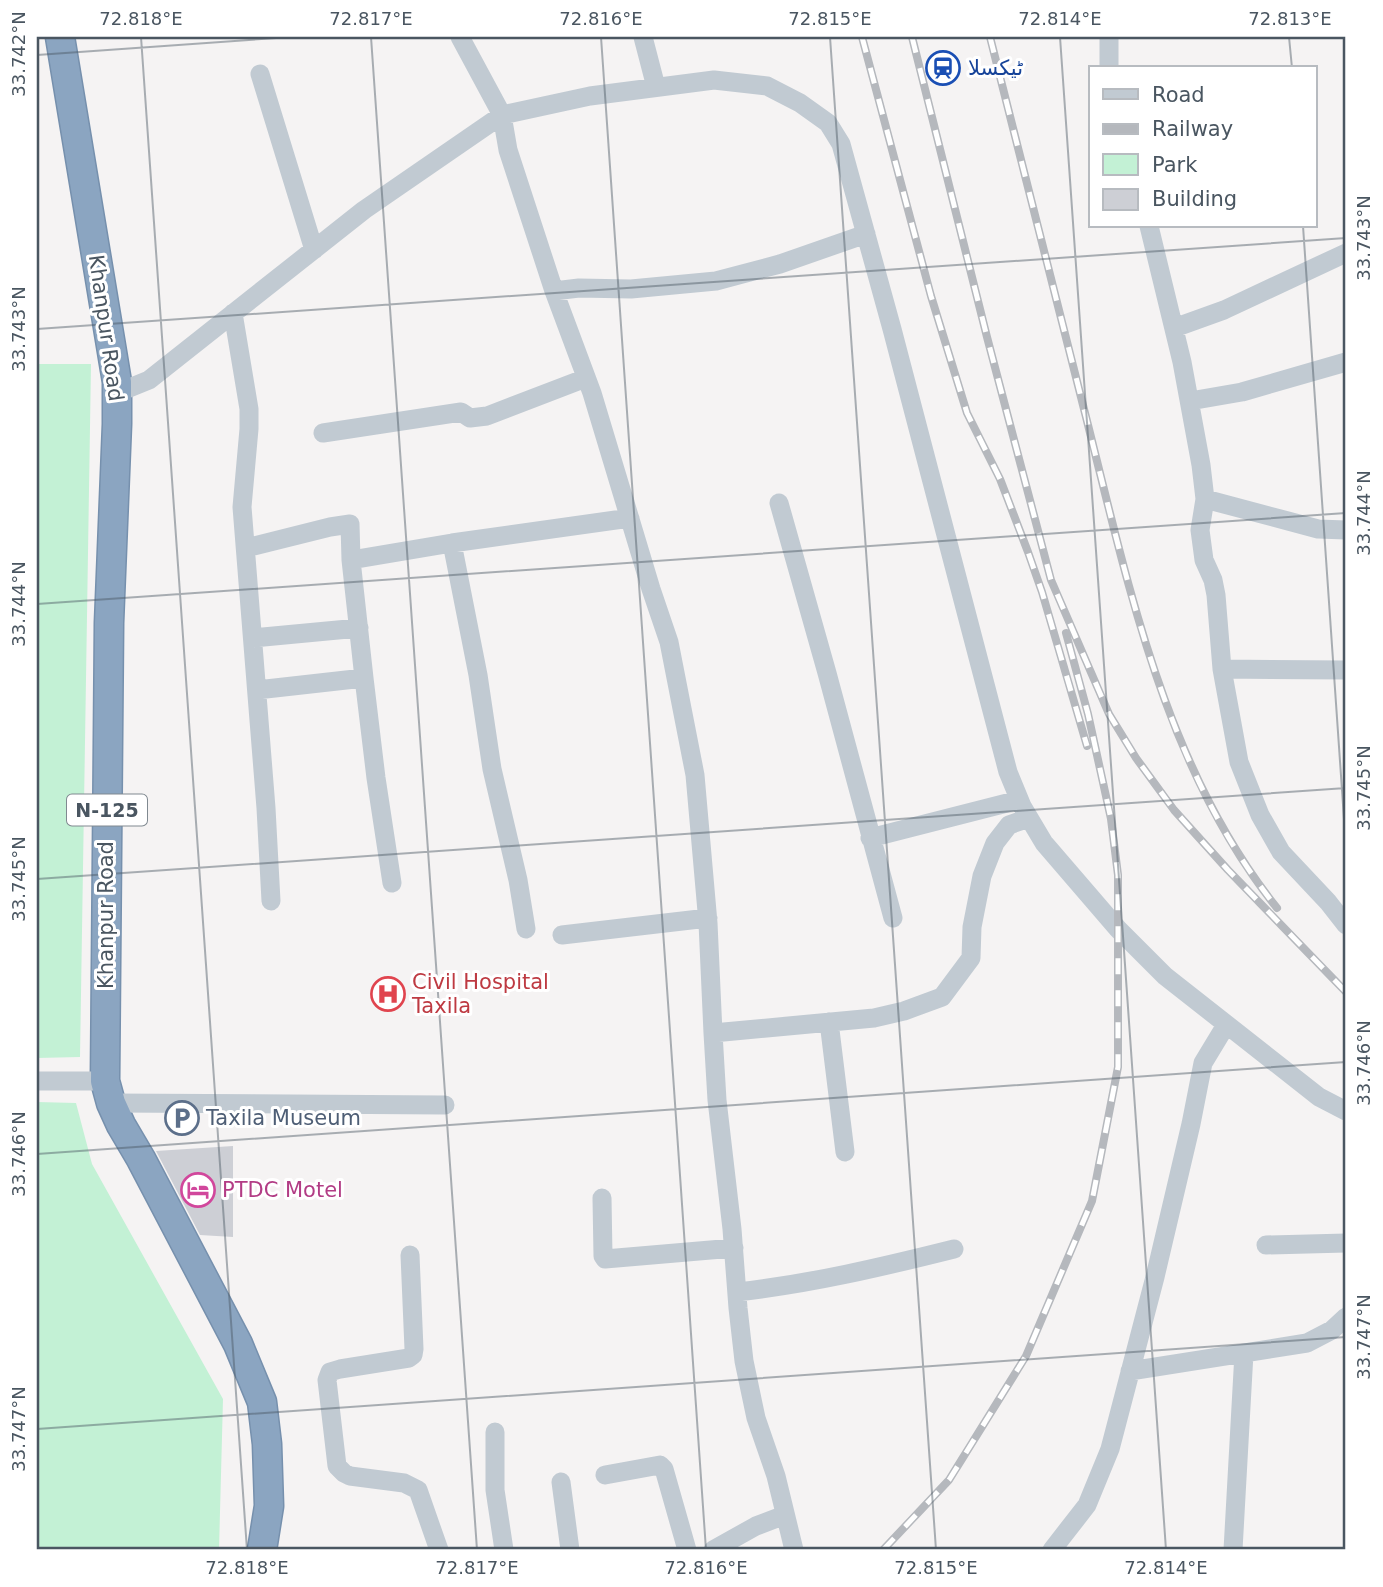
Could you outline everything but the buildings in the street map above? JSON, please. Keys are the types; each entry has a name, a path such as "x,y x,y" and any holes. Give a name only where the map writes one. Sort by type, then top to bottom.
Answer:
{"highway":[{"name":"Khanpur Road","path":"60,37 117,382 109,623 108,1092 238,1344 262,1402 267,1444 269,1506 262,1550"}],"street":[{"path":"460,37 502,115 508,150 554,290 592,393 669,642 695,775 708,918 717,1100 744,1361 756,1419 776,1476 794,1550"},
{"path":"643,37 656,87"},
{"path":"1109,37 1109,66"},
{"path":"260,74 314,250"},
{"path":"117,393 149,380 364,210 502,115 590,96 714,80 767,86 800,103 828,123 841,144 1008,772 1019,800 1044,842 1118,929 1165,976 1319,1097 1346,1111"},
{"path":"1149,228 1190,401 1201,465 1205,499 1200,530 1204,560 1213,580 1216,596 1222,669 1239,762 1260,814 1281,852 1346,925"},
{"path":"554,290 631,289 716,281 780,264 866,234"},
{"path":"1174,328 1224,310 1346,253"},
{"path":"233,313 249,409 242,507 267,808 271,901"},
{"path":"1190,401 1242,392 1346,362"},
{"path":"323,433 461,412 470,418 487,416 586,378"},
{"path":"1205,499 1318,529 1346,530"},
{"path":"779,503 893,918"},
{"path":"351,560 452,542 630,518"},
{"path":"246,548 350,524 351,560 364,678 392,883"},
{"path":"452,542 478,675 492,769 518,880 526,929"},
{"path":"253,638 359,628"},
{"path":"1222,669 1346,670"},
{"path":"257,690 364,678"},
{"path":"870,838 1019,800"},
{"path":"713,1033 884,1016 942,997 971,958 972,927 982,876 995,843 1009,825 1029,818"},
{"path":"562,935 708,918"},
{"path":"829,1022 845,1152"},
{"path":"1052,1550 1087,1505 1110,1449 1192,1124 1203,1063 1226,1025"},
{"path":"37,1082 108,1092 445,1105"},
{"path":"602,1198 605,1259 733,1248"},
{"path":"1266,1245 1346,1243"},
{"path":"737,1292 852,1274 954,1249"},
{"path":"411,1255 413,1355 409,1358 340,1369 330,1372 327,1380 337,1466 350,1476 404,1483 418,1490 439,1550"},
{"path":"1130,1371 1307,1343 1332,1330 1346,1317"},
{"path":"1233,1550 1244,1353"},
{"path":"495,1432 495,1490 504,1550"},
{"path":"606,1475 660,1465 664,1469 687,1550"},
{"path":"561,1482 570,1550"},
{"path":"713,1550 785,1515"}],"green space":[{"path":"37,364 91,364 80,1057 37,1058"},
{"path":"37,1102 76,1103 92,1164 223,1399 219,1550 37,1550"}],"railway":[{"path":"862,37 931,296 967,413 1000,479 1028,552 1087,746"},
{"path":"912,37 1051,580 1109,714 1136,758 1174,810 1346,992"},
{"path":"990,37 1118,546 1156,674 1179,736 1206,796 1238,854 1277,908"},
{"path":"883,1550 949,1480 1026,1356 1092,1201 1118,1067 1118,875 1111,819 1088,714 1066,633"}],"place":[{"name":"ٹیکسلا","path":"943,68"},
{"name":"Civil Hospital Taxila","path":"388,994"},
{"name":"Taxila Museum","path":"182,1118"},
{"name":"PTDC Motel","path":"198,1190"}]}
